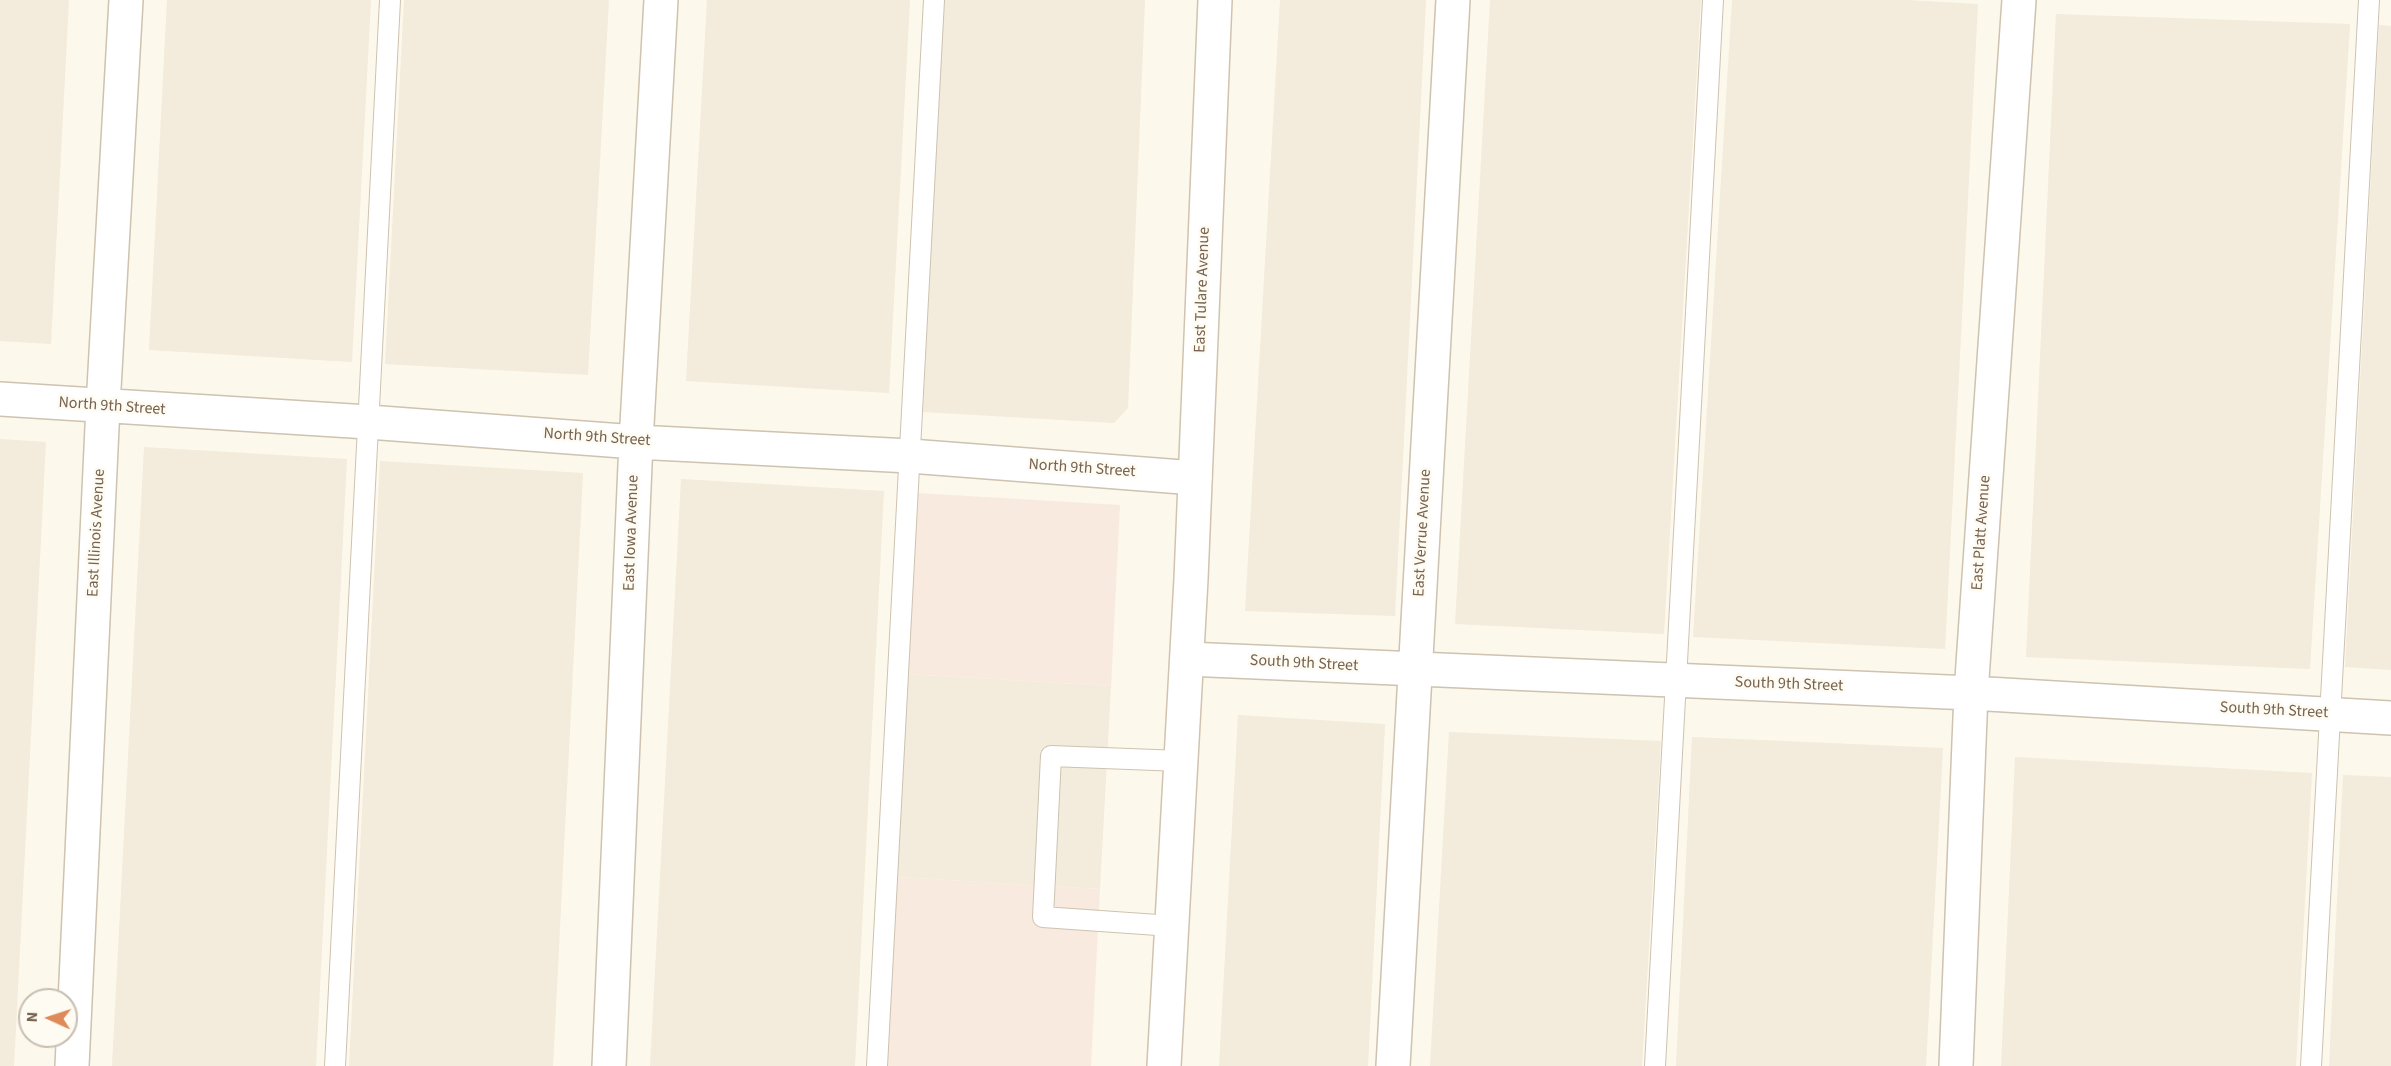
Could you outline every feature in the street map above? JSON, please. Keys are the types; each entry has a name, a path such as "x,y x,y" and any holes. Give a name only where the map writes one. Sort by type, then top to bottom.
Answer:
{"street":[{"name":"East Illinois Avenue","path":"72,1066 103,406 126,0"},
{"name":"East Iowa Avenue","path":"609,1066 636,441 661,0"},
{"name":"East Tulare Avenue","path":"1164,1066 1191,579 1215,0"},
{"name":"East Verrue Avenue","path":"1393,1066 1453,0"},
{"name":"East Platt Avenue","path":"1956,1066 1971,693 2019,0"},
{"name":"North 9th Street","path":"0,399 636,441 910,456 1195,478"},
{"name":"South 9th Street","path":"1187,659 1971,693 2391,718"}],"lane":[{"path":"335,1066 390,0"},
{"path":"877,1066 934,0"},
{"path":"1656,1066 1713,0"},
{"path":"2311,1066 2369,0"},
{"path":"1172,926 1043,917 1051,756 1181,761"}],"shaded area":[{"path":"0,0 69,0 51,344 0,341"},
{"path":"167,0 371,0 352,362 149,350"},
{"path":"404,0 609,0 588,375 385,364"},
{"path":"707,0 910,0 889,393 686,381"},
{"path":"927,0 1145,0 1128,408 1114,423 923,412 939,70"},
{"path":"1280,0 1426,0 1395,616 1245,611"},
{"path":"1490,0 1701,0 1664,634 1455,624"},
{"path":"1732,0 1907,0 1978,4 1945,649 1693,637"},
{"path":"2056,14 2350,24 2310,669 2026,657"},
{"path":"2379,25 2391,26 2391,670 2345,667"},
{"path":"0,439 46,442 14,1066 0,1066"},
{"path":"144,447 347,459 316,1066 112,1066"},
{"path":"380,461 583,473 553,1066 349,1066"},
{"path":"681,479 884,491 855,1066 650,1066"},
{"path":"917,493 1120,505 1111,686 907,674"},
{"path":"907,674 1111,686 1100,889 897,877"},
{"path":"1238,715 1385,724 1368,1066 1219,1066"},
{"path":"1449,732 1661,741 1642,1066 1430,1066"},
{"path":"1692,737 1943,748 1926,1066 1676,1066"},
{"path":"2015,757 2312,773 2296,1066 2001,1066"},
{"path":"2343,775 2391,777 2391,1066 2329,1066"},
{"path":"897,877 1100,889 1091,1066 887,1066"}]}
